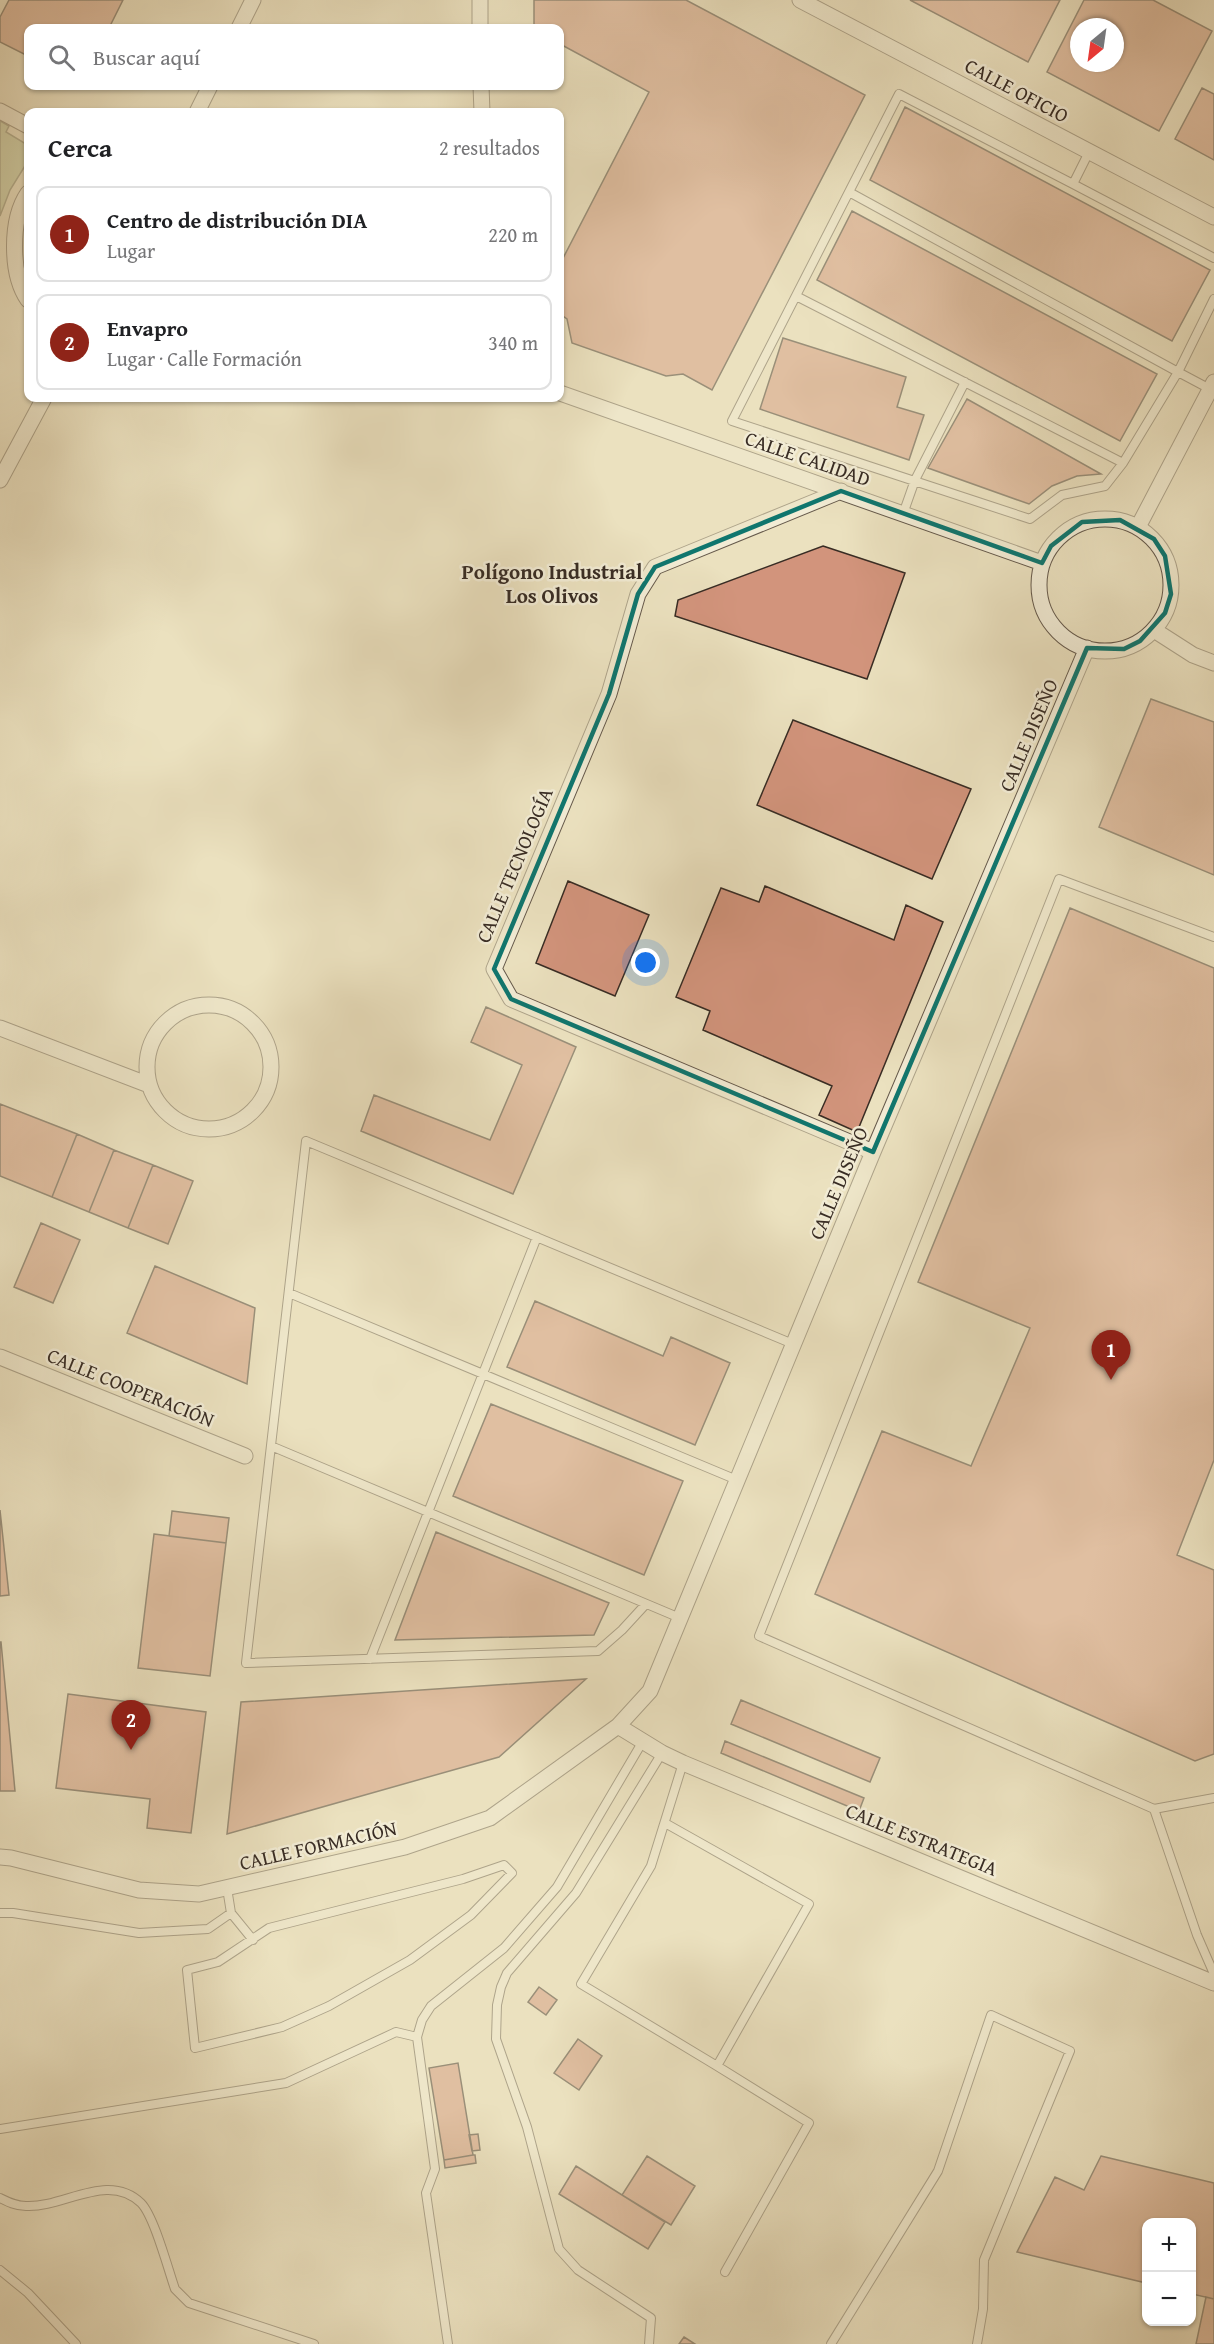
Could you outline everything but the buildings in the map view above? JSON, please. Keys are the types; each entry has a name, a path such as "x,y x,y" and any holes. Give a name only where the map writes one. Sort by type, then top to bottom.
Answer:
{"street":[{"path":"241,24 253,0"},
{"path":"480,0 480,24"},
{"name":"CALLE OFICIO","path":"800,0 1214,217"},
{"path":"199,108 208,90"},
{"path":"482,90 482,108"},
{"path":"0,111 24,124"},
{"path":"24,204 15,230 15,264 24,289"},
{"path":"0,256 15,264"},
{"path":"1138,527 1212,386"},
{"name":"CALLE CALIDAD","path":"564,394 1042,562"},
{"path":"0,480 42,402"},
{"name":"CALLE TECNOLOGÍA","path":"840,491 655,567 638,594 609,694 494,969 511,999 873,1152"},
{"path":"1101,518 1120,520 1138,527 1154,539 1165,556 1171,575 1171,594 1166,613 1154,630 1140,641 1124,649 1105,651 1087,648 1068,639 1052,624 1042,605 1038,584 1042,562 1051,546 1065,531 1082,522 1101,518"},
{"path":"1154,630 1193,655 1214,663"},
{"name":"CALLE DISEÑO","path":"618,1726 650,1691 873,1152 1087,648"},
{"path":"0,1028 149,1085 158,1103 171,1117 189,1126 208,1130 228,1126 246,1118 260,1104 269,1087 272,1067 269,1048 260,1030 247,1016 229,1007 210,1004 190,1006 173,1015 158,1029 149,1046 146,1065 149,1085"},
{"name":"CALLE COOPERACIÓN","path":"0,1357 245,1456"},
{"name":"CALLE ESTRATEGIA","path":"618,1726 683,1763 1214,1983"},
{"name":"CALLE FORMACIÓN","path":"0,1857 139,1890 200,1894 405,1847 490,1818 618,1726"}],"lane":[{"path":"1214,258 899,94 732,421 1030,519 1062,495 1106,486 1123,463 1178,372 1214,299"},
{"path":"1073,184 1089,152"},
{"path":"849,192 1178,372 1212,386"},
{"path":"796,296 1123,463"},
{"path":"903,514 915,480 965,382"},
{"path":"1214,937 1059,879 759,1636 1154,1809 1214,1798"},
{"path":"645,1605 598,1651 246,1663 306,1141 794,1344"},
{"path":"370,1659 537,1237"},
{"path":"289,1293 737,1480"},
{"path":"271,1446 680,1618"},
{"path":"448,2344 426,2193 435,2169 417,2037 422,2020 431,2006 504,1948 557,1887 643,1741"},
{"path":"650,2344 651,2318 578,2270 559,2249 526,2127 496,2039 497,2005 507,1973 576,1893 662,1753"},
{"path":"683,1763 651,1866 581,1984 809,2123 725,2272"},
{"path":"1154,1809 1197,1935 1214,1974"},
{"path":"664,1823 809,1904 717,2066"},
{"path":"504,1864 512,1873 471,1915 445,1935 410,1960 329,2006 282,2027 195,2048 188,1970 218,1962 253,1940 269,1928 463,1879 504,1864"},
{"path":"227,1888 231,1912 253,1940"},
{"path":"0,1913 13,1913 139,1933 208,1929 231,1912"},
{"path":"831,2344 938,2172 991,2016 1070,2050 984,2260 983,2309 977,2344"},
{"path":"0,2129 286,2083 396,2032 417,2037"},
{"path":"0,2198 14,2204 33,2206 104,2190 121,2191 142,2203 149,2215 175,2289 183,2299 189,2303 314,2344"},
{"path":"0,2270 28,2293 76,2344"}],"highlighted area":[{"path":"841,491 1042,563 1051,546 1082,522 1120,520 1154,539 1165,556 1171,594 1165,613 1140,641 1124,649 1087,648 873,1152 511,999 494,969 609,694 638,594 655,567"}],"green space":[{"path":"0,121 9,126 6,132 24,143 24,167 10,190 0,216"}],"place":[{"name":"Centro de distribución DIA","path":"1111,1380"},
{"name":"Envapro","path":"131,1750"}],"district":[{"name":"Polígono Industrial Los Olivos","path":"552,583"}]}
